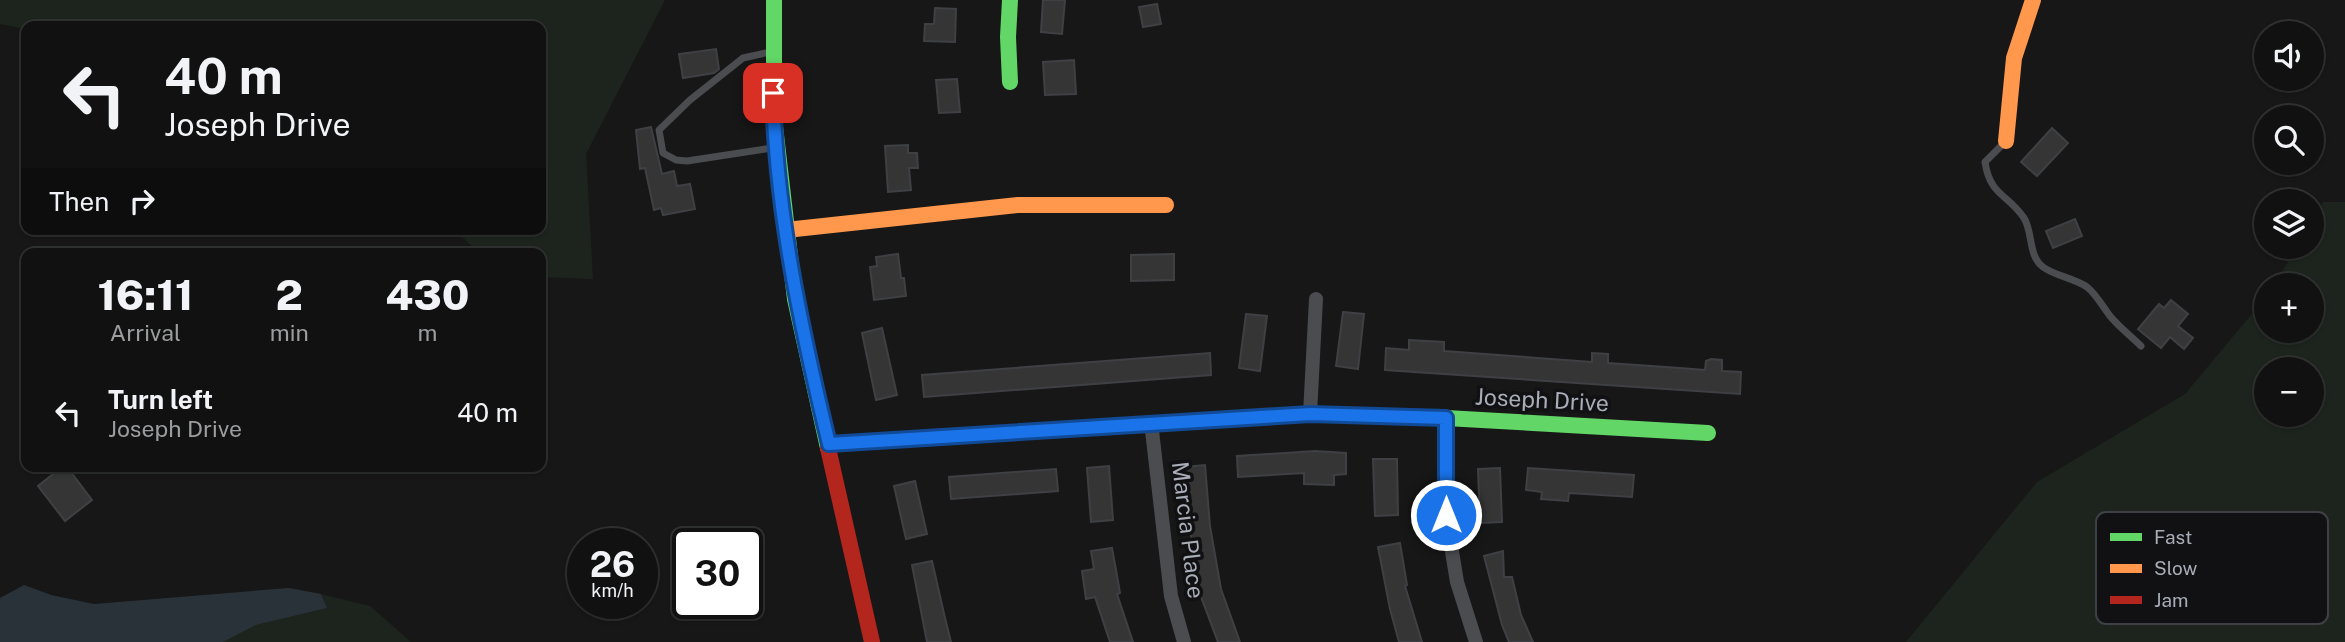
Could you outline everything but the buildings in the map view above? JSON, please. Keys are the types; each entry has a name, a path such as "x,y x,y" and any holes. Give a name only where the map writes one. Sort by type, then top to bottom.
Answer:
{"street":[{"path":"774,0 776,147 795,299 872,642"},
{"path":"1010,0 1010,82"},
{"path":"2006,141 2014,58 2033,0"},
{"path":"786,230 1018,205 1166,205"},
{"path":"1310,414 1316,299"},
{"name":"Joseph Drive","path":"829,444 1310,414 1446,418 1708,433"},
{"path":"1446,418 1446,515 1457,582 1476,642"},
{"name":"Marcia Place","path":"1152,422 1171,596 1184,642"}],"lane":[{"path":"773,51 743,58 690,100 659,130 659,139 663,153 676,160 687,161 776,147"},
{"path":"2006,141 1985,162 1987,178 1995,190 2023,217 2030,232 2036,259 2043,267 2090,289 2113,319 2141,346"}],"shaded area":[{"path":"0,0 665,0 586,154 593,279 546,277 546,248 474,248 460,235 546,235 546,21 21,21 21,28 0,24"},
{"path":"2324,202 2345,202 2345,642 1906,642 2037,482 2185,394 2254,311 2254,343 2324,343 2324,273 2281,273 2290,259 2324,259"},
{"path":"24,585 51,595 94,604 289,588 321,594 327,608 256,625 223,642 0,642 0,598"},
{"path":"321,594 370,606 411,642 223,642 256,625 327,608"}],"traffic: fast":[{"path":"774,0 774,118 795,299 828,448"},
{"path":"1010,0 1010,82"},
{"path":"829,444 1310,414 1446,418 1708,433"}],"traffic: slow":[{"path":"2006,141 2014,58 2033,0"},
{"path":"786,230 1018,205 1166,205"}],"traffic: jam":[{"path":"828,448 872,642"}],"route":[{"path":"773,93 780,184 795,299 829,444 1310,414 1446,418 1446,515"}]}
